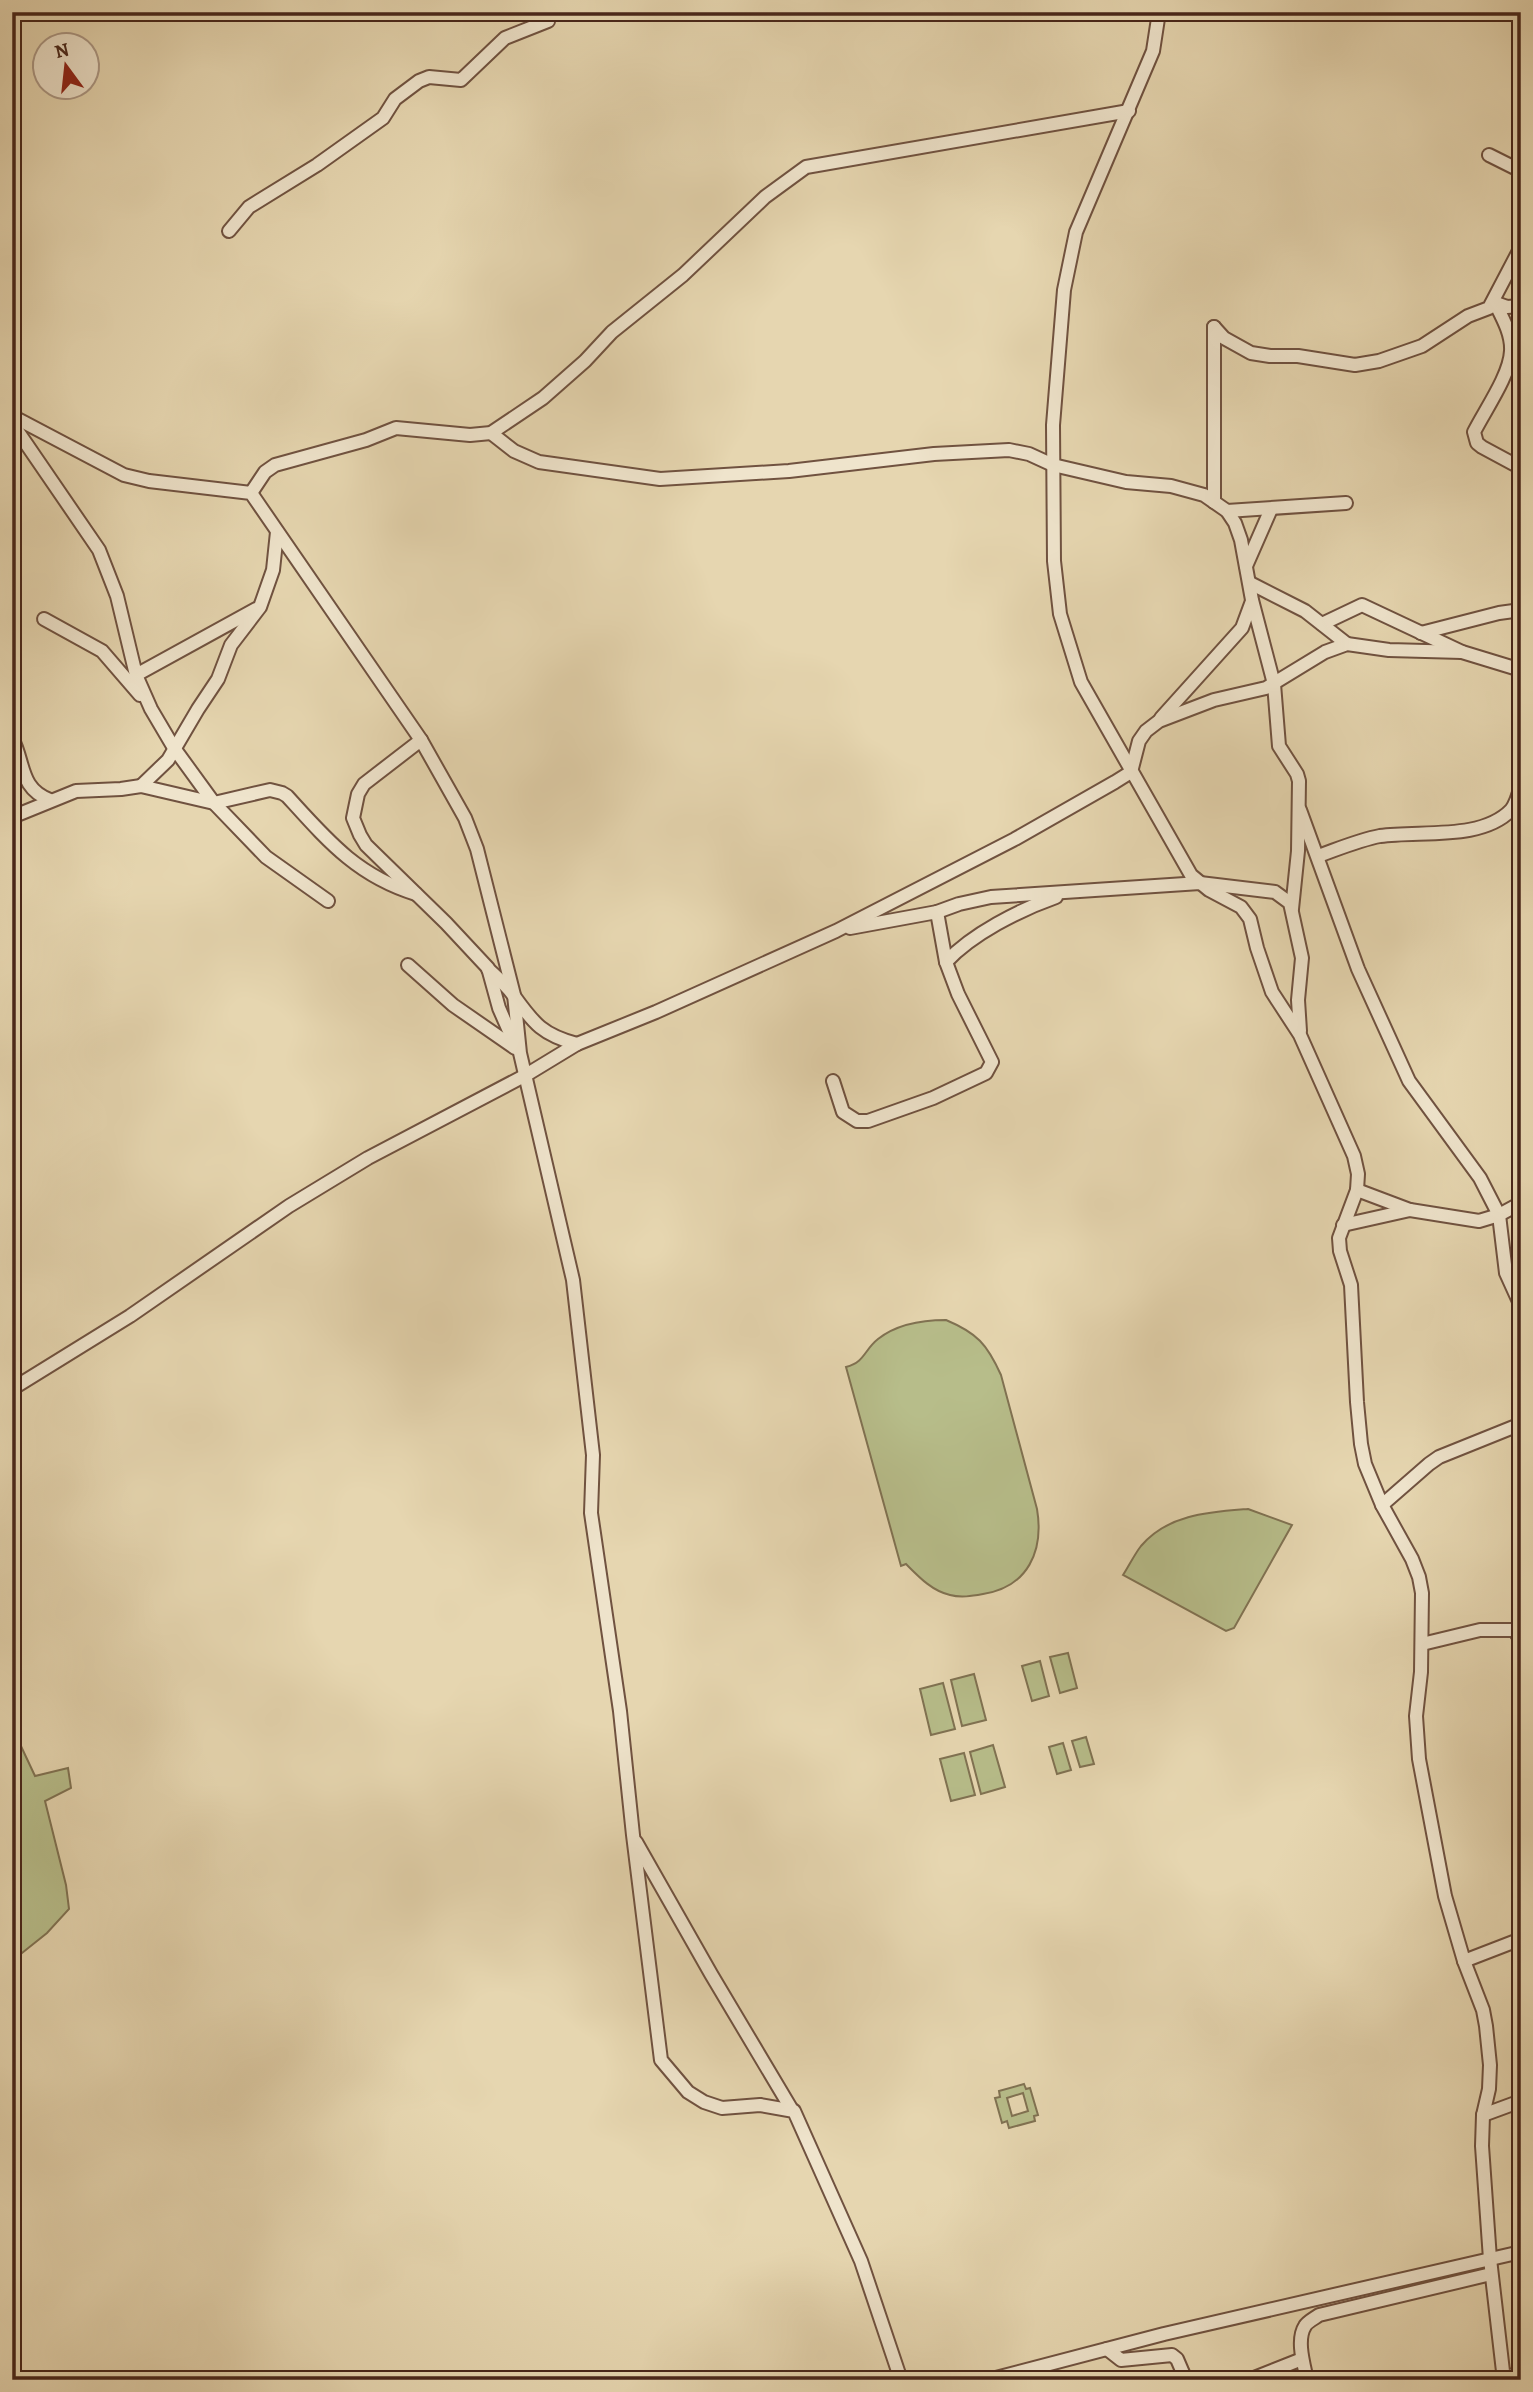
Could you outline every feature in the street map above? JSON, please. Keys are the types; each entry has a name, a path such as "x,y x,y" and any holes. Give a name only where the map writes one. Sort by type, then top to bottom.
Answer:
{"street":[{"path":"229,231 249,207 317,165 383,118 395,99 411,86 429,77 461,80 505,38 548,21 546,12"},
{"path":"1159,12 1153,51 1076,232 1064,290 1053,425 1054,561 1064,631 1081,682 1191,875 1241,907 1250,919 1272,992 1300,1035 1354,1156 1358,1174 1357,1190 1339,1238 1340,1251 1351,1285 1361,1444 1365,1464 1382,1504 1419,1577 1423,1608 1416,1716 1419,1759 1445,1896 1486,2026 1490,2065 1489,2089 1481,2139 1491,2274 1504,2379 1521,2374"},
{"path":"251,493 265,472 275,465 366,440 396,428 470,435 491,433 543,398 585,361 612,332 683,275 765,197 806,167 1129,111"},
{"path":"1489,155 1521,171"},
{"path":"1214,502 1214,327 1224,338 1251,353 1298,356 1336,364 1355,365 1379,361 1422,346 1468,316 1489,308 1494,303 1521,247"},
{"path":"1494,303 1507,307 1521,306"},
{"path":"1494,303 1506,327 1511,350 1507,369 1474,432 1477,443 1482,447 1521,468"},
{"path":"12,416 124,475 149,481 251,493 421,740 471,833 514,995 518,1051"},
{"path":"12,423 99,550 117,596 136,675 151,709 174,748 214,803 267,857 328,901"},
{"path":"491,433 514,451 539,463 660,479 789,471 974,451 1009,450 1029,454 1053,465 1126,482 1171,486 1204,495 1227,511 1241,540 1252,600 1274,684 1277,737 1282,751 1297,774 1298,851 1292,909 1302,958 1298,1000 1300,1035"},
{"path":"1227,511 1346,503"},
{"path":"1246,567 1271,509"},
{"path":"141,786 163,767 218,680 232,645 260,607 273,570 277,532"},
{"path":"1250,583 1305,611 1347,644"},
{"path":"1131,772 1134,752 1146,731 1159,721 1242,628 1252,600"},
{"path":"1322,624 1362,605 1462,652 1521,670"},
{"path":"136,675 260,607"},
{"path":"1421,633 1521,610"},
{"path":"44,619 102,651 115,663 151,709"},
{"path":"1159,721 1214,700 1274,684 1325,652 1347,644 1389,650 1462,652"},
{"path":"12,738 27,781 35,792 50,800"},
{"path":"421,740 364,784 358,794 353,818 366,845 464,941 514,995 534,1024 548,1034 577,1044"},
{"path":"12,1390 130,1316 322,1185 368,1158 526,1075 577,1044 656,1012 836,931 1015,839 1131,772"},
{"path":"12,817 76,792 141,786 214,803 270,790 282,793 345,857 386,884 416,894"},
{"path":"1318,856 1382,836 1476,829 1500,819 1513,808 1520,791"},
{"path":"1298,803 1357,969 1409,1081 1480,1178 1499,1215 1506,1273 1521,1306"},
{"path":"836,931 937,912 991,897 1200,883 1275,892 1285,897 1292,909"},
{"path":"946,962 960,946 1034,905 1073,892"},
{"path":"833,1081 843,1112 857,1121 867,1121 933,1098 990,1069 991,1058 958,994 946,962 937,912"},
{"path":"408,965 453,1005 518,1051"},
{"path":"488,968 499,1008 526,1075 572,1280 593,1455 591,1513 620,1711 632,1835 661,2060 688,2092 704,2102 722,2108 760,2105 792,2110"},
{"path":"1357,1190 1410,1210 1479,1221 1499,1215 1521,1203"},
{"path":"1343,1224 1410,1210"},
{"path":"1382,1504 1439,1457 1521,1424"},
{"path":"1422,1644 1494,1629 1514,1630 1521,1640"},
{"path":"632,1835 792,2110 860,2261 901,2380"},
{"path":"1464,1961 1521,1938"},
{"path":"1483,2115 1521,2101"},
{"path":"988,2380 1191,2328 1521,2252"},
{"path":"1307,2380 1302,2359 1302,2337 1305,2326 1319,2315 1491,2274"},
{"path":"1107,2349 1121,2360 1172,2355 1186,2380"},
{"path":"1249,2380 1302,2359"}],"green space":[{"path":"946,1320 966,1330 986,1347 1001,1375 1039,1524 1035,1553 1022,1575 999,1590 967,1596 943,1593 926,1583 906,1564 901,1566 846,1367 861,1359 873,1343 893,1330 919,1322"},
{"path":"1248,1509 1292,1525 1234,1628 1226,1631 1123,1575 1141,1546 1164,1527 1190,1517"},
{"path":"1068,1653 1077,1688 1060,1693 1050,1657"},
{"path":"1040,1661 1049,1696 1032,1701 1022,1666"},
{"path":"974,1674 986,1720 962,1726 951,1680"},
{"path":"943,1683 955,1729 931,1735 920,1689"},
{"path":"12,1727 35,1776 68,1768 71,1788 45,1801 66,1885 69,1909 47,1933 12,1961"},
{"path":"1086,1737 1094,1764 1080,1767 1072,1741"},
{"path":"1063,1743 1071,1770 1057,1774 1049,1747"},
{"path":"993,1745 1005,1787 981,1794 970,1752"},
{"path":"964,1753 975,1795 951,1801 940,1759"},
{"path":"1024,2084 1026,2089 1030,2088 1038,2115 1034,2116 1035,2121 1009,2128 1007,2121 1002,2123 995,2098 1000,2097 999,2091","holes":["1023,2093 1028,2111 1012,2116 1007,2098"]}]}
